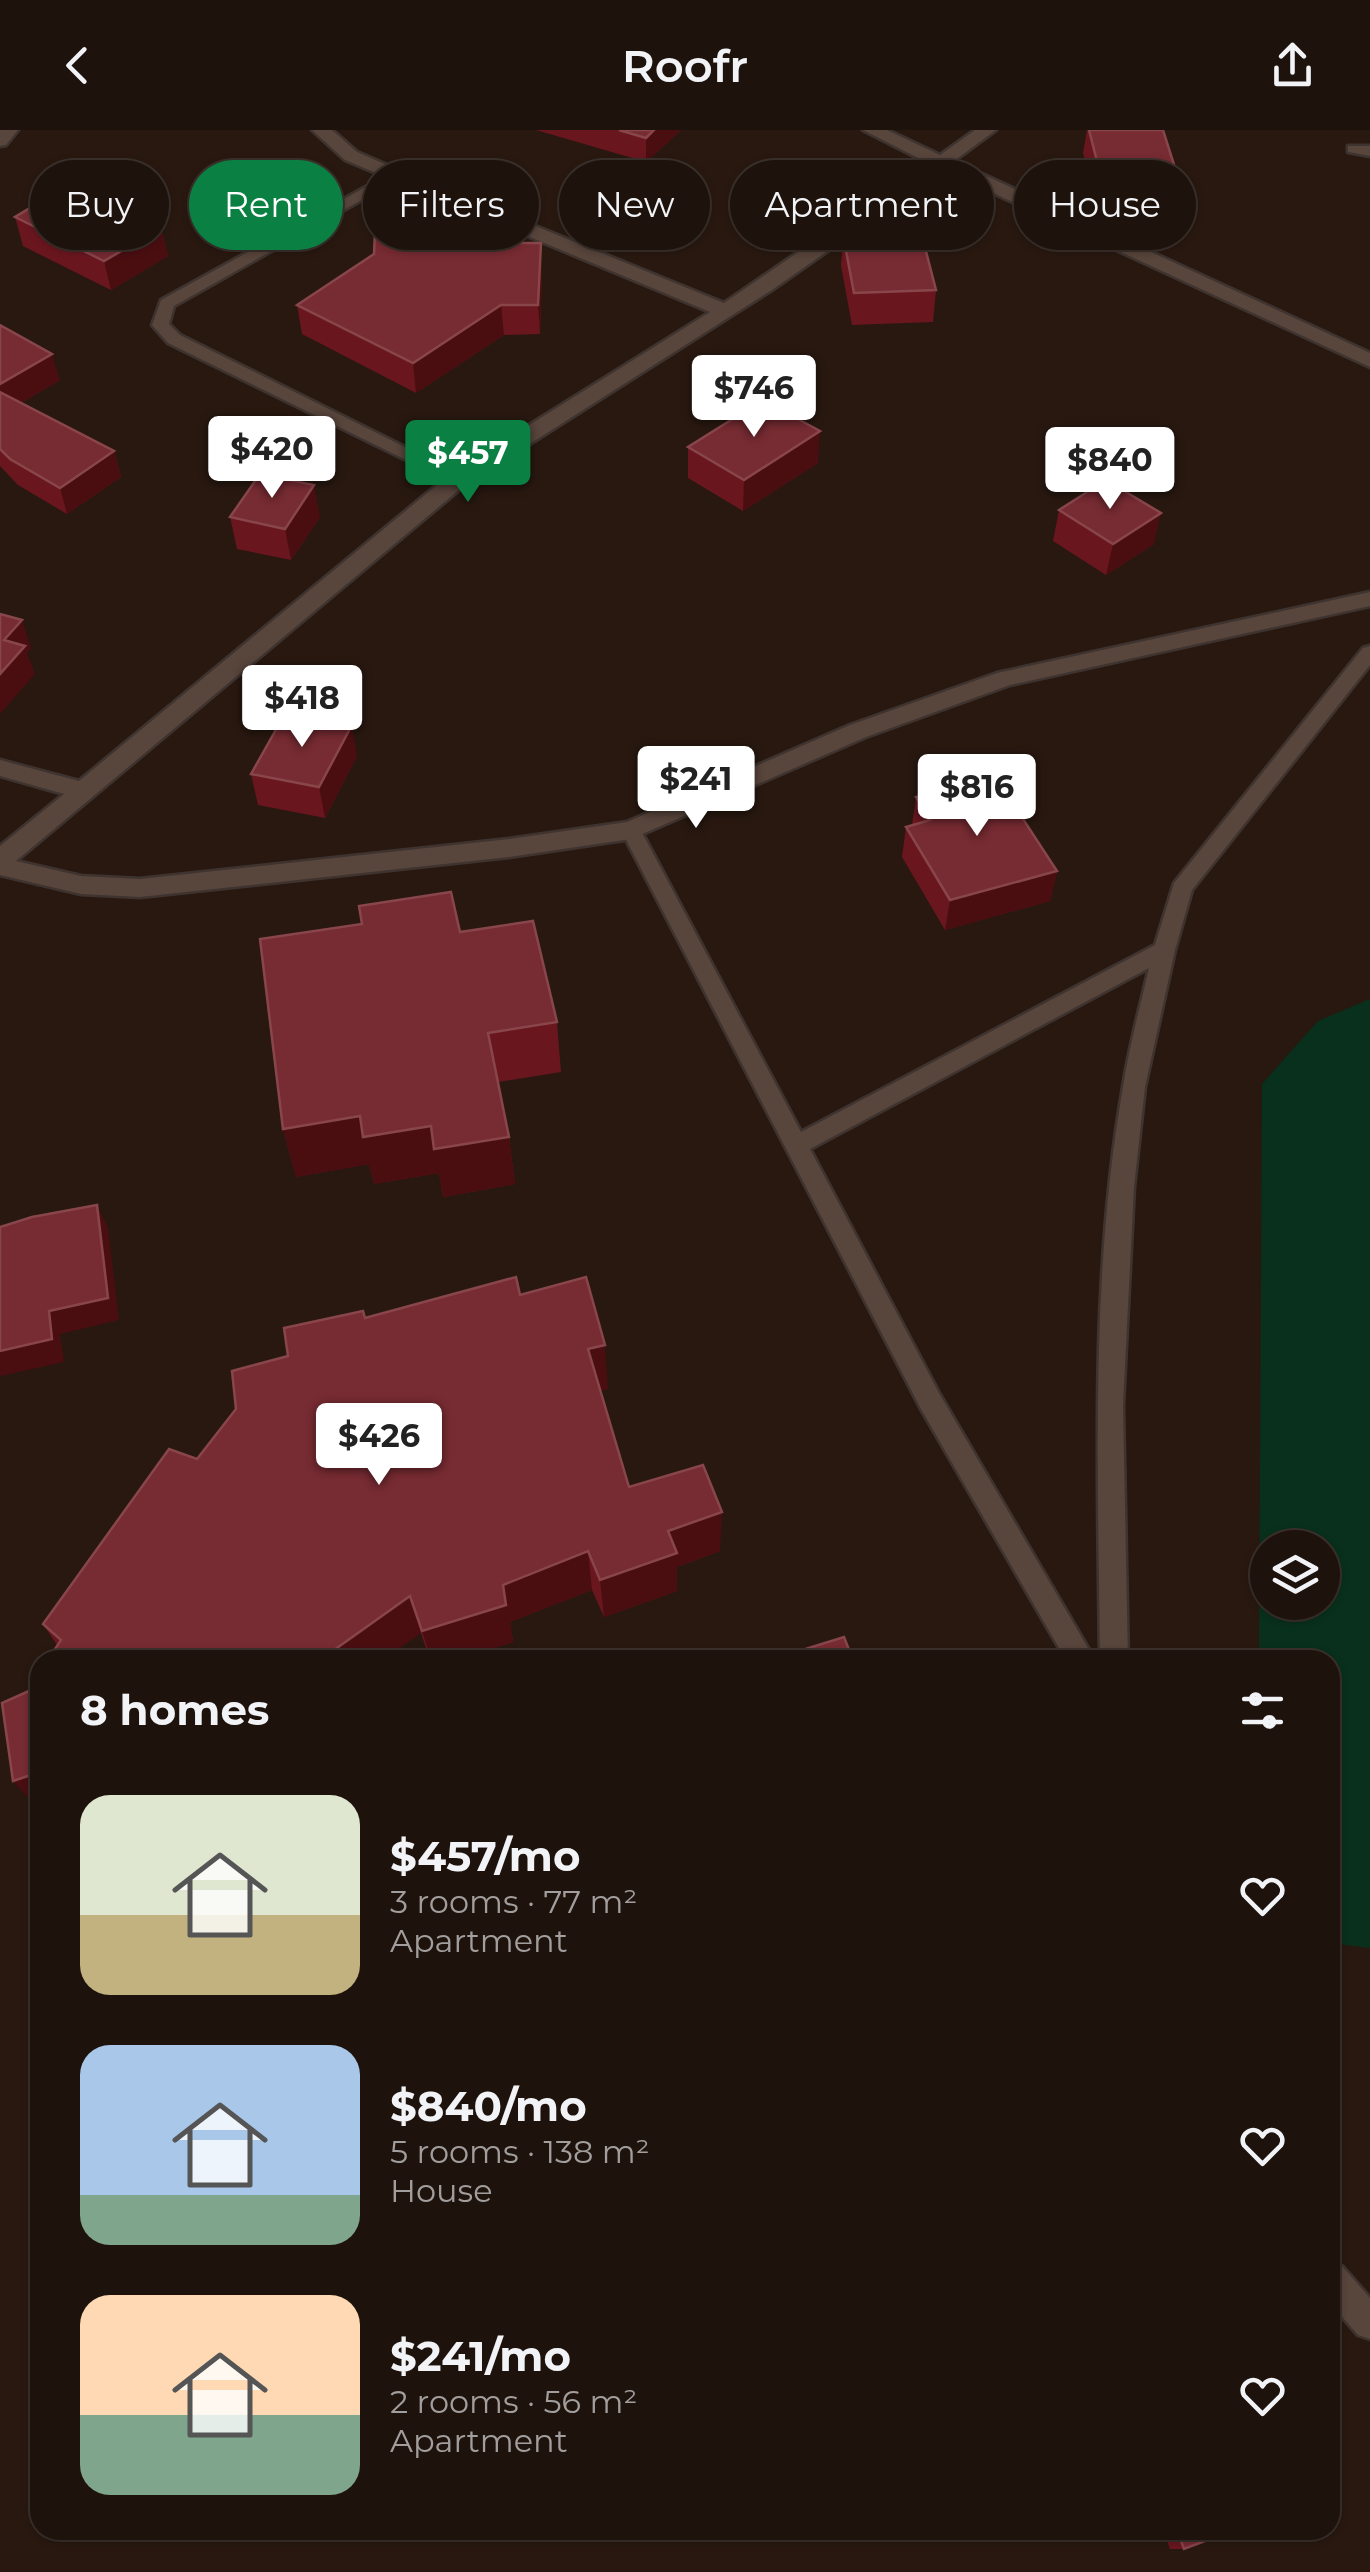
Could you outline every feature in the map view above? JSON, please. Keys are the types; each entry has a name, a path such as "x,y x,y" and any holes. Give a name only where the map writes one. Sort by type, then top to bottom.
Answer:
{"street":[{"path":"0,141 9,130"},
{"path":"321,130 363,161"},
{"path":"872,130 941,160"},
{"path":"944,160 987,130"},
{"path":"994,185 1370,362"},
{"path":"539,234 725,310"},
{"path":"0,863 457,480 813,250"},
{"path":"0,863 80,885 140,888 509,848 631,830 858,731 1005,678 1370,598"},
{"path":"0,768 84,791"}],"lane":[{"path":"363,194 166,303 160,325 174,340 457,480"},
{"path":"1114,1650 1110,1405 1122,1188 1134,1087 1164,950 1182,888 1370,652"},
{"path":"631,830 930,1401 1075,1650"},
{"path":"797,1145 1164,950"},
{"path":"1340,2289 1370,2323"}],"green space":[{"path":"1370,999 1370,1948 1340,1944 1340,1650 1259,1650 1259,1620 1340,1620 1340,1530 1260,1530 1262,1084 1318,1021"}],"building":[{"path":"619,130 654,130 646,138"},
{"path":"1089,130 1163,130 1173,160 1097,160"},
{"path":"30,208 30,224 15,217"},
{"path":"541,243 538,305 501,305 413,363 297,305 374,254 374,250 539,250"},
{"path":"82,250 123,250 104,261"},
{"path":"846,250 926,250 936,290 854,293"},
{"path":"0,325 52,354 0,384"},
{"path":"0,392 114,451 60,488 0,449"},
{"path":"763,400 820,431 744,480 688,447"},
{"path":"260,474 314,485 285,529 230,517"},
{"path":"1106,480 1161,513 1113,544 1059,510"},
{"path":"0,614 22,620 4,640 25,646 0,674"},
{"path":"286,712 352,725 319,787 251,774"},
{"path":"995,776 1057,871 950,900 906,827 930,820 916,797"},
{"path":"451,892 460,932 533,921 557,1022 488,1033 509,1137 434,1149 431,1126 363,1137 360,1116 283,1129 260,939 362,924 359,906"},
{"path":"97,1205 108,1298 49,1311 52,1339 0,1351 0,1227"},
{"path":"516,1277 520,1295 586,1277 605,1345 588,1349 629,1487 703,1465 722,1512 668,1531 677,1553 600,1580 588,1551 503,1585 506,1605 422,1631 410,1596 334,1650 54,1650 61,1640 43,1624 169,1449 197,1459 236,1409 232,1371 288,1356 284,1328 363,1311 365,1318"},
{"path":"844,1637 849,1650 802,1650"},
{"path":"29,1691 30,1775 13,1781 2,1703"},
{"path":"1181,2540 1208,2540 1184,2549"}]}
